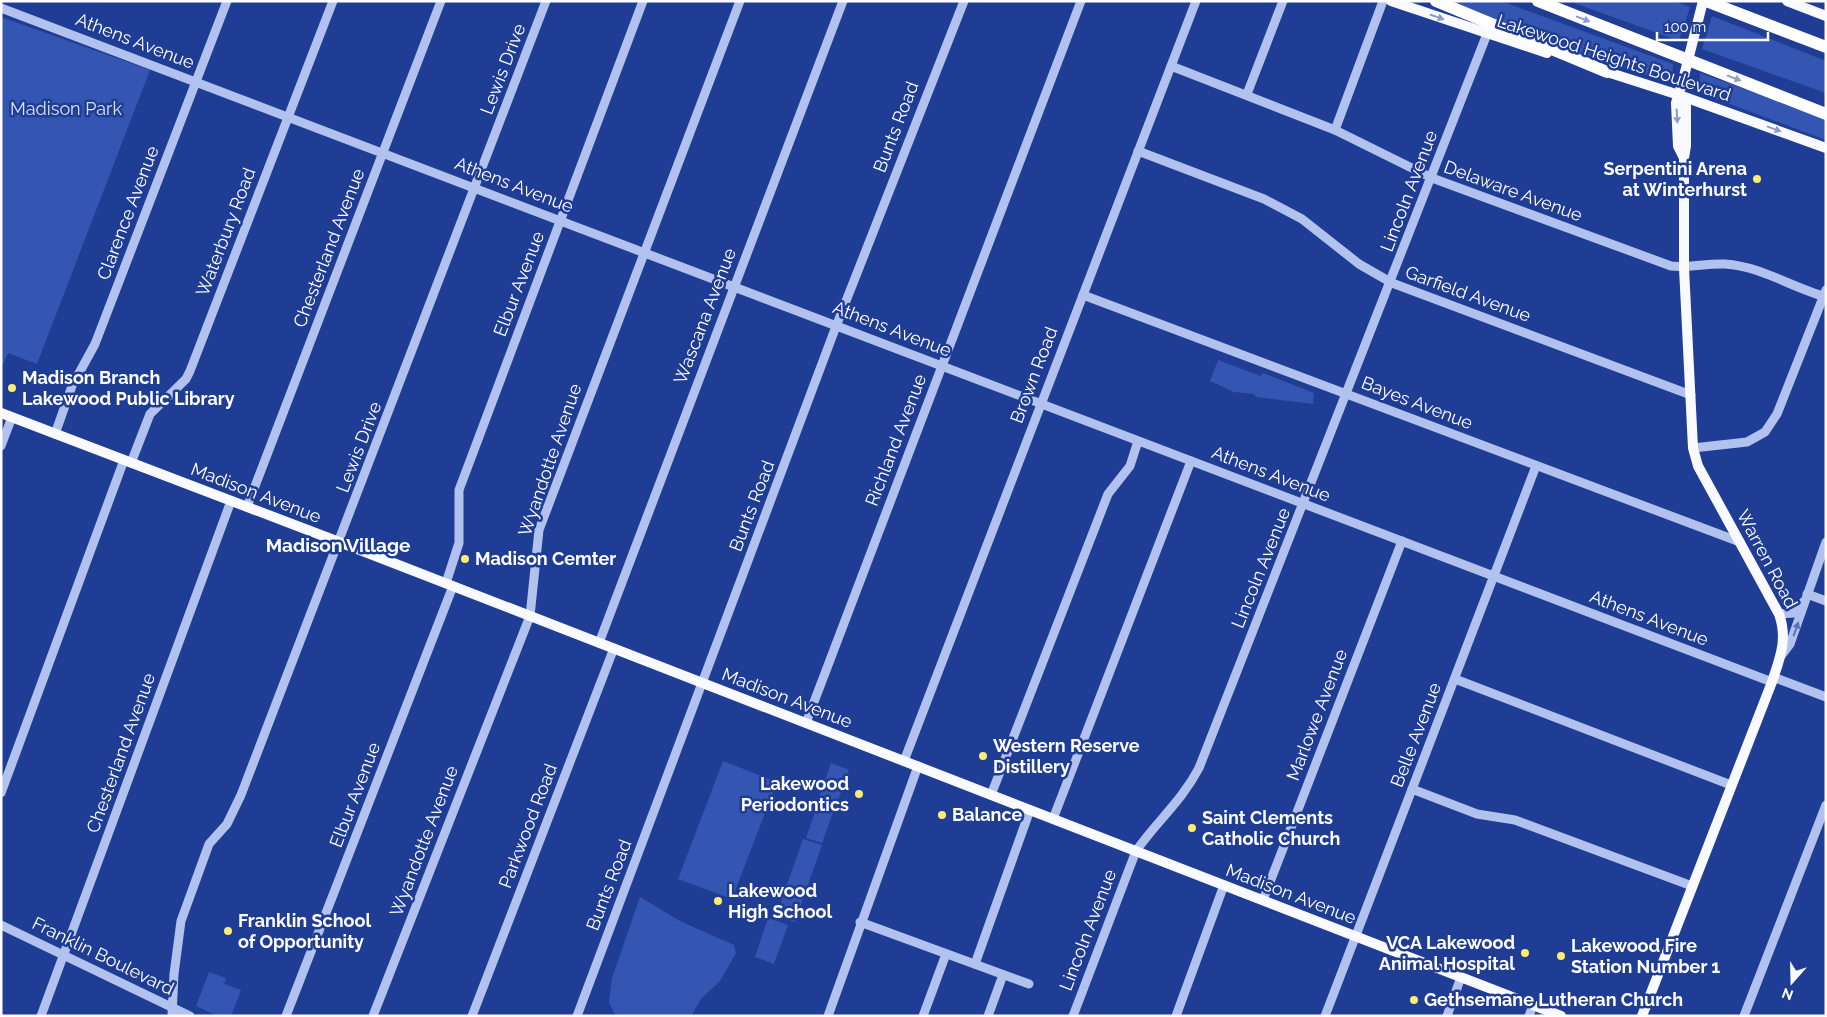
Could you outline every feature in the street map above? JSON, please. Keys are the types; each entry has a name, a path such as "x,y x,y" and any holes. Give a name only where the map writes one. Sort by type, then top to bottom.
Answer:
{"highway":[{"path":"1436,1 1607,72"},
{"path":"1538,1 1826,114"},
{"path":"1705,1 1826,47"}],"main road":[{"name":"Lakewood Heights Boulevard","path":"1391,1 1487,34 1679,95 1826,148"},
{"path":"1679,95 1705,1"},
{"path":"1787,1 1826,16"},
{"name":"Warren Road","path":"1642,1016 1781,656 1784,636 1779,614 1698,466 1693,448 1684,268 1686,104 1679,95"},
{"name":"Madison Avenue","path":"1,414 340,542 1561,1016"}],"street":[{"name":"Clarence Avenue","path":"55,434 72,386 96,344 227,1"},
{"name":"Waterbury Road","path":"1,793 128,462 150,414 186,380 190,371 332,1"},
{"name":"Chesterland Avenue","path":"247,507 441,1"},
{"name":"Lewis Drive","path":"172,1012 174,974 181,921 209,844 227,824 241,795 340,542 546,1"},
{"name":"Elbur Avenue","path":"286,1016 450,585 459,542 459,490 643,1"},
{"name":"Wyandotte Avenue","path":"373,1016 530,616 539,530 740,1"},
{"name":"Wascana Avenue","path":"599,643 733,286 843,1"},
{"name":"Richland Avenue","path":"806,723 1081,1"},
{"name":"Brown Road","path":"904,761 1196,1"},
{"path":"1246,94 1283,1"},
{"path":"1335,130 1383,1"},
{"name":"Bunts Road","path":"577,1016 837,326 961,4"},
{"name":"Athens Avenue","path":"1,8 1494,576 1826,698"},
{"name":"Lincoln Avenue","path":"1073,1016 1136,851 1151,830 1187,791 1200,768 1392,283 1487,34"},
{"name":"Delaware Avenue","path":"1171,66 1335,130 1432,178 1671,266 1684,268 1725,264 1744,267 1825,294"},
{"name":"Garfield Avenue","path":"1138,152 1272,203 1302,219 1359,264 1392,283 1691,395"},
{"path":"1693,448 1747,442 1765,432 1778,414 1825,294"},
{"name":"Bayes Avenue","path":"1083,295 1740,542"},
{"path":"1,446 12,418"},
{"path":"991,795 1108,494 1130,466 1138,440"},
{"path":"1053,819 1191,461"},
{"name":"Belle Avenue","path":"1325,1016 1536,466"},
{"name":"Chesterland Avenue","path":"41,1016 231,501"},
{"name":"Marlowe Avenue","path":"1263,900 1402,541"},
{"path":"1781,656 1790,644 1826,542"},
{"path":"1779,614 1794,613 1805,597"},
{"path":"1805,597 1826,601"},
{"name":"Parkwood Road","path":"472,1016 614,648"},
{"path":"1454,679 1731,785"},
{"path":"828,1016 860,922 918,766"},
{"path":"1412,789 1477,814 1515,820 1692,886"},
{"path":"1744,1016 1826,805"},
{"path":"975,964 1030,810"},
{"path":"1176,1016 1224,885"},
{"path":"860,922 1030,984"},
{"name":"Franklin Boulevard","path":"1,925 64,955 172,1012 190,1016"},
{"path":"923,1016 946,954"},
{"path":"988,1016 1003,974"},
{"path":"1447,1016 1461,977"},
{"path":"1529,1016 1533,1005"}],"green space":[{"path":"1446,1 1501,1 1673,64 1672,79 1667,82 1571,50"},
{"path":"1569,1 1673,1 1690,7 1679,41"},
{"path":"1712,16 1826,61 1826,93 1702,49"},
{"name":"Madison Park","path":"1,17 150,70 37,364 8,353 1,369"},
{"path":"1700,73 1826,118 1826,140 1708,96 1699,91"},
{"path":"1218,360 1261,376 1263,373 1314,393 1313,404 1256,397 1254,394 1234,392 1210,381"},
{"path":"723,761 777,782 732,899 678,879"},
{"path":"831,763 849,770 836,806 818,800"},
{"path":"819,801 835,807 822,843 806,838"},
{"path":"803,839 822,845 795,922 776,916"},
{"path":"640,897 680,921 734,945 736,953 720,981 701,999 691,1016 616,1016 609,1003 612,978"},
{"path":"768,918 788,925 774,964 755,957"},
{"path":"209,972 226,978 224,984 241,990 231,1016 217,1016 196,1006"}],"place":[{"name":"Serpentini Arena at Winterhurst","path":"1757,179"},
{"name":"Madison Branch Lakewood Public Library","path":"12,388"},
{"name":"Madison Cemter","path":"465,559"},
{"name":"Western Reserve Distillery","path":"983,756"},
{"name":"Lakewood Periodontics","path":"859,794"},
{"name":"Balance","path":"942,815"},
{"name":"Saint Clements Catholic Church","path":"1192,828"},
{"name":"Lakewood High School","path":"718,901"},
{"name":"Franklin School of Opportunity","path":"228,931"},
{"name":"VCA Lakewood Animal Hospital","path":"1525,953"},
{"name":"Lakewood Fire Station Number 1","path":"1561,956"},
{"name":"Gethsemane Lutheran Church","path":"1414,1000"}],"district":[{"name":"Madison Village","path":"338,545"}]}
